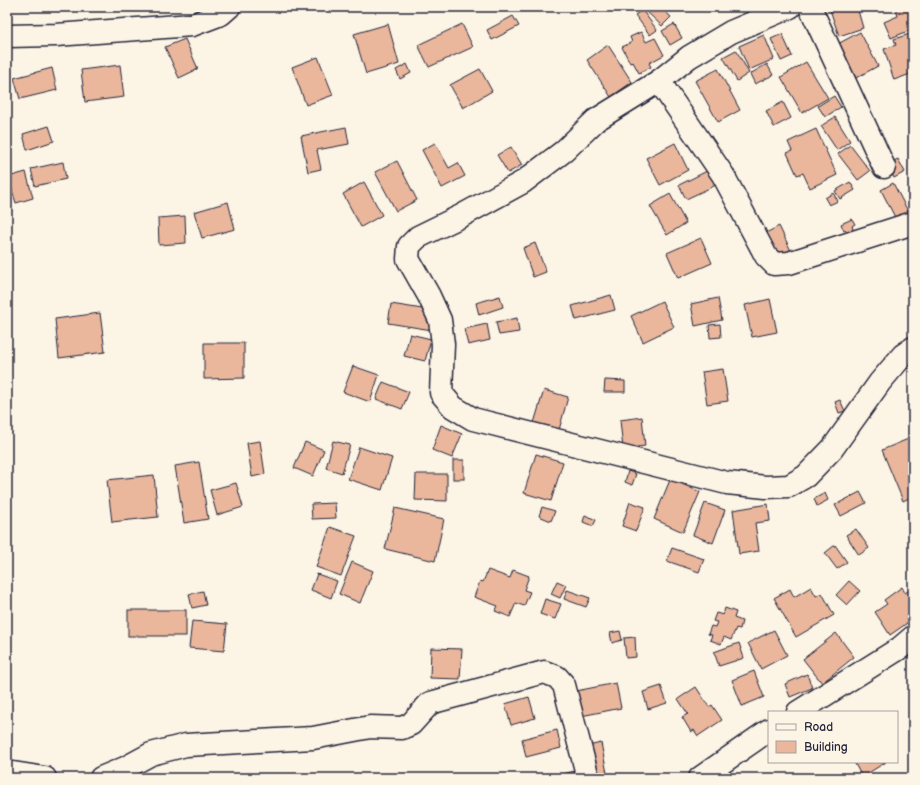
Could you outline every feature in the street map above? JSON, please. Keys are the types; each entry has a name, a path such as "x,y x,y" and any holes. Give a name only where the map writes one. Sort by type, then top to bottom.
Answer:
{"street":[{"path":"7,36 56,35 192,25 221,14 229,7"},
{"path":"790,7 731,32 689,57 659,81 596,120 564,151 523,182 461,216 418,237 409,246 408,259 429,296 440,320 443,344 442,393 453,408 473,419 727,483 766,487 789,486 806,476 832,449 880,382 903,355 913,348"},
{"path":"810,7 884,167"},
{"path":"659,81 723,175 766,256 774,264 789,263 913,223"},
{"path":"800,711 900,648 913,637"},
{"path":"101,778 125,768 151,754 186,745 313,738 370,727 402,728 411,724 430,703 544,672 557,677 564,684 588,778"},
{"path":"700,778 768,731"},
{"path":"7,772 45,778"}],"building":[{"path":"650,7 660,7 671,17 662,26 646,11"},
{"path":"829,7 857,7 863,28 839,36"},
{"path":"895,7 911,7 913,13 913,29 891,38 884,22 898,16"},
{"path":"642,10 657,30 650,35 635,15"},
{"path":"513,16 519,26 492,40 487,30"},
{"path":"388,24 399,64 366,74 354,34"},
{"path":"462,24 473,47 429,67 418,45"},
{"path":"674,24 682,38 670,45 662,31"},
{"path":"641,32 646,42 655,38 664,55 649,63 651,67 639,73 633,62 630,63 622,47 632,42 630,37"},
{"path":"860,32 878,66 852,80 834,46"},
{"path":"913,33 913,73 894,80 884,49 896,45 894,39"},
{"path":"782,34 792,56 781,61 771,39"},
{"path":"764,35 774,59 749,70 739,46"},
{"path":"185,39 198,69 179,78 165,47"},
{"path":"608,45 632,82 611,97 587,60"},
{"path":"736,50 749,73 737,81 723,57"},
{"path":"318,57 333,95 306,105 292,67"},
{"path":"806,62 828,98 802,113 781,77"},
{"path":"407,64 411,73 400,79 396,70"},
{"path":"767,64 773,75 755,84 750,74"},
{"path":"120,65 124,97 85,102 81,70"},
{"path":"52,68 57,90 20,99 14,78"},
{"path":"480,69 492,91 463,108 450,85"},
{"path":"718,69 740,110 718,122 695,81"},
{"path":"834,96 841,107 825,117 818,106"},
{"path":"783,102 791,118 774,127 766,111"},
{"path":"835,117 850,141 837,150 821,126"},
{"path":"49,126 54,141 27,150 23,134"},
{"path":"346,127 349,144 317,150 321,169 308,172 301,136"},
{"path":"816,129 837,175 810,188 803,173 797,175 787,153 792,151 788,142"},
{"path":"435,143 449,168 458,163 465,176 442,188 422,150"},
{"path":"675,143 688,170 660,185 646,158"},
{"path":"850,145 870,171 858,180 838,154"},
{"path":"511,147 522,165 508,173 497,155"},
{"path":"898,159 905,172 894,178 887,164"},
{"path":"397,161 417,200 396,211 375,172"},
{"path":"63,162 66,179 35,186 31,169"},
{"path":"709,170 716,185 686,199 679,185"},
{"path":"26,172 33,198 16,203 8,177"},
{"path":"364,182 382,215 361,227 343,194"},
{"path":"850,182 855,190 840,199 835,191"},
{"path":"893,183 911,217 898,223 881,190"},
{"path":"833,193 838,201 829,205 825,198"},
{"path":"670,194 686,223 667,235 650,206"},
{"path":"228,202 235,229 202,238 194,212"},
{"path":"185,216 186,243 159,245 158,218"},
{"path":"852,219 855,224 852,226 854,232 848,234 846,230 844,231 841,224"},
{"path":"779,226 793,255 781,261 766,233"},
{"path":"701,238 712,263 678,278 667,253"},
{"path":"535,243 546,272 533,277 523,248"},
{"path":"611,295 615,310 576,320 572,306"},
{"path":"500,296 503,307 479,315 476,303"},
{"path":"718,298 722,320 695,326 691,304"},
{"path":"770,299 777,332 752,337 745,305"},
{"path":"662,301 674,327 643,342 631,316"},
{"path":"391,304 435,311 432,330 388,323"},
{"path":"100,313 105,352 59,358 55,319"},
{"path":"517,318 519,332 499,335 496,322"},
{"path":"487,324 490,340 468,345 464,329"},
{"path":"720,324 721,337 710,338 709,325"},
{"path":"410,334 431,339 425,361 404,356"},
{"path":"204,343 244,343 244,378 204,379"},
{"path":"353,366 379,375 370,402 343,392"},
{"path":"723,369 728,401 707,404 702,372"},
{"path":"605,380 625,381 625,392 604,392"},
{"path":"383,382 409,392 402,409 376,399"},
{"path":"544,390 568,397 559,430 534,423"},
{"path":"840,400 845,411 839,413 835,402"},
{"path":"642,417 645,446 623,449 620,420"},
{"path":"441,425 462,434 452,458 432,450"},
{"path":"913,437 913,496 903,501 882,450"},
{"path":"260,441 265,474 252,477 247,443"},
{"path":"333,441 350,445 342,473 326,468"},
{"path":"305,442 324,450 313,476 294,468"},
{"path":"359,447 392,458 382,490 348,479"},
{"path":"536,454 563,462 551,501 524,493"},
{"path":"453,460 464,460 464,479 453,479"},
{"path":"199,462 208,519 184,523 175,466"},
{"path":"628,471 636,474 632,485 625,482"},
{"path":"416,474 447,474 447,501 415,500"},
{"path":"154,475 158,517 112,522 107,480"},
{"path":"672,475 683,480 682,484 700,492 683,532 654,519"},
{"path":"236,483 243,507 217,515 210,490"},
{"path":"860,492 866,503 841,516 835,505"},
{"path":"825,493 828,500 817,506 814,499"},
{"path":"630,502 645,507 636,531 622,526"},
{"path":"335,503 336,518 312,519 311,504"},
{"path":"705,503 725,510 713,543 693,535"},
{"path":"768,504 770,521 755,523 759,551 739,554 733,510"},
{"path":"542,507 555,511 551,521 539,516"},
{"path":"395,508 444,519 435,561 385,549"},
{"path":"585,515 596,520 593,526 583,522"},
{"path":"330,527 356,536 341,576 316,567"},
{"path":"856,529 869,548 859,555 846,535"},
{"path":"835,545 847,562 837,569 825,553"},
{"path":"672,548 704,559 699,572 667,561"},
{"path":"352,562 373,571 360,603 339,594"},
{"path":"488,570 510,578 513,570 529,576 524,590 530,592 524,606 516,603 510,617 495,611 498,606 474,597 480,581 483,582"},
{"path":"317,574 337,581 331,598 311,590"},
{"path":"557,581 566,585 560,598 551,594"},
{"path":"849,581 860,591 847,605 836,595"},
{"path":"811,587 816,596 822,593 834,615 796,637 774,598 790,589 794,597"},
{"path":"902,587 905,593 913,588 913,619 890,635 875,612 887,604 884,600"},
{"path":"567,590 590,598 586,607 564,599"},
{"path":"203,591 206,605 192,608 189,594"},
{"path":"545,599 561,604 555,619 540,614"},
{"path":"725,608 736,612 734,618 742,621 740,629 736,628 731,640 724,637 721,644 710,640 712,635 708,634 711,626 715,627 717,622 713,621 716,613 723,615"},
{"path":"128,610 186,610 186,636 128,636"},
{"path":"192,621 227,624 224,651 189,648"},
{"path":"774,630 787,655 761,669 748,643"},
{"path":"620,631 622,640 612,643 610,633"},
{"path":"836,633 854,657 822,683 803,659"},
{"path":"635,637 636,657 626,658 624,638"},
{"path":"739,643 744,658 719,666 714,652"},
{"path":"431,648 462,649 460,679 430,678"},
{"path":"754,671 764,697 742,706 732,680"},
{"path":"807,674 812,688 790,697 785,684"},
{"path":"616,683 621,708 576,717 571,692"},
{"path":"661,686 667,703 648,709 643,692"},
{"path":"696,687 709,707 712,705 722,720 698,736 694,730 691,732 682,717 688,714 678,699"},
{"path":"529,697 535,718 511,725 505,704"},
{"path":"557,730 561,748 526,757 522,739"},
{"path":"601,743 608,778 590,778 584,747"},
{"path":"855,763 884,763 862,777"},
{"path":"574,771 576,778 561,778 560,775"}]}
